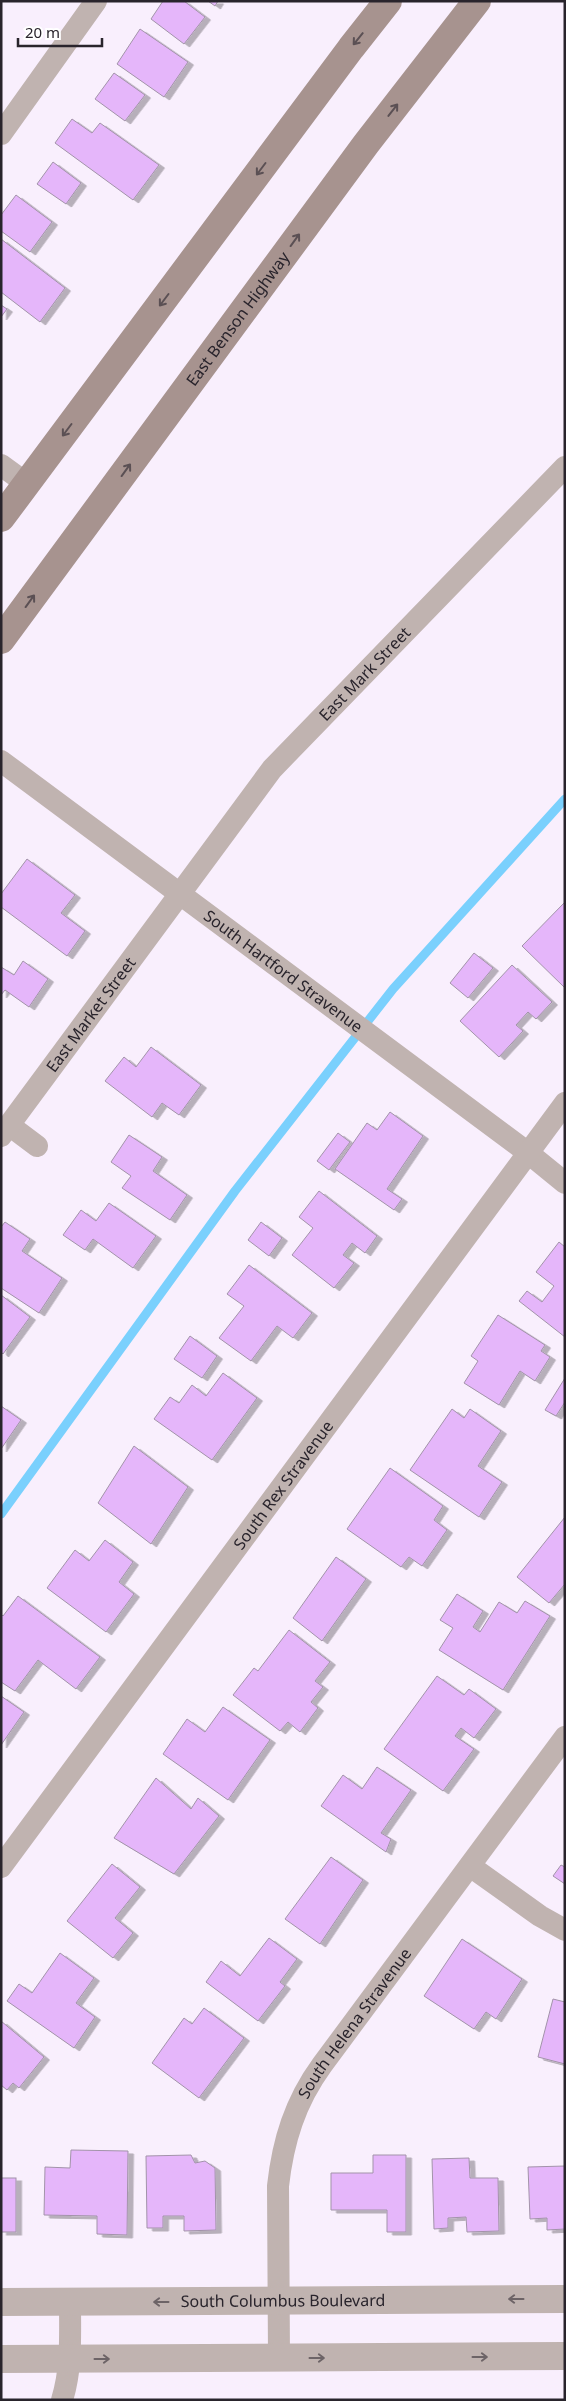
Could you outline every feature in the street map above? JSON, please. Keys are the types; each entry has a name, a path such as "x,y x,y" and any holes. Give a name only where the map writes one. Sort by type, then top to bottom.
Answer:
{"main road":[{"path":"1,518 388,1"},
{"name":"East Benson Highway","path":"1,640 366,144 477,1"}],"street":[{"path":"1,134 96,1"},
{"path":"1,465 27,484"},
{"name":"East Mark Street","path":"181,894 272,769 565,467"},
{"name":"South Hartford Stravenue","path":"1,762 527,1152 565,1183"},
{"name":"East Market Street","path":"5,1130 181,894"},
{"name":"South Rex Stravenue","path":"1,1866 565,1103"},
{"path":"5,1130 37,1146"},
{"name":"South Helena Stravenue","path":"279,2358 279,2177 288,2129 298,2103 322,2065 565,1737"},
{"path":"470,1866 540,1916 565,1930"},
{"name":"South Columbus Boulevard","path":"1,2302 565,2299"},
{"path":"62,2400 70,2359 70,2302"},
{"path":"1,2359 565,2356"}],"building":[{"path":"163,1 184,1 205,17 184,44 151,19"},
{"path":"208,1 218,1 215,6"},
{"path":"140,29 188,62 164,97 117,64"},
{"path":"114,73 145,95 125,121 95,99"},
{"path":"72,119 92,133 100,123 159,165 133,200 55,143"},
{"path":"53,162 81,183 66,204 37,184"},
{"path":"16,195 52,222 30,252 1,231 1,215"},
{"path":"1,239 65,288 40,322 1,292"},
{"path":"1,305 7,309 1,317"},
{"path":"27,859 75,895 61,913 85,931 67,956 1,907 1,894"},
{"path":"565,902 565,988 522,946"},
{"path":"474,953 493,968 468,998 450,983"},
{"path":"23,961 48,979 29,1007 5,990 1,995 1,967 14,975"},
{"path":"512,965 552,1002 536,1019 528,1012 516,1025 523,1031 499,1057 460,1021"},
{"path":"151,1047 201,1085 179,1115 162,1103 152,1117 105,1081 124,1057 136,1067"},
{"path":"390,1112 423,1136 387,1189 402,1199 394,1210 335,1169 367,1123 377,1130"},
{"path":"338,1133 350,1142 329,1170 317,1161"},
{"path":"129,1135 162,1157 153,1171 187,1195 170,1220 122,1188 131,1176 111,1162"},
{"path":"319,1191 377,1236 365,1253 352,1243 343,1255 354,1263 334,1288 292,1255 313,1228 299,1217"},
{"path":"109,1203 156,1236 133,1268 93,1239 85,1250 63,1235 81,1210 96,1221"},
{"path":"5,1222 30,1239 22,1251 62,1278 39,1313 1,1288 1,1227"},
{"path":"261,1222 282,1238 269,1256 248,1240"},
{"path":"559,1242 565,1247 565,1337 519,1301 527,1291 542,1302 554,1286 536,1272"},
{"path":"249,1265 312,1313 293,1338 277,1326 251,1361 219,1338 244,1306 227,1294"},
{"path":"1,1295 30,1317 3,1354 1,1352"},
{"path":"498,1315 545,1345 541,1351 550,1357 535,1381 520,1371 499,1405 464,1383 478,1361 471,1356"},
{"path":"190,1336 217,1356 202,1378 174,1359"},
{"path":"223,1373 257,1398 212,1460 154,1419 170,1397 179,1403 192,1385 206,1396"},
{"path":"565,1378 565,1402 556,1416 545,1410"},
{"path":"1,1406 21,1420 1,1449"},
{"path":"452,1409 464,1418 470,1409 501,1431 478,1466 502,1482 479,1517 410,1470"},
{"path":"134,1446 188,1487 151,1544 98,1503"},
{"path":"390,1468 443,1506 434,1520 447,1530 422,1566 409,1557 401,1567 347,1529"},
{"path":"565,1517 565,1584 549,1603 517,1577"},
{"path":"105,1540 133,1562 119,1582 134,1594 106,1632 47,1588 75,1550 89,1561"},
{"path":"336,1557 366,1579 322,1641 293,1618"},
{"path":"457,1594 483,1611 473,1627 480,1632 499,1602 517,1613 525,1601 550,1616 503,1690 439,1650 453,1628 440,1620"},
{"path":"18,1596 100,1657 76,1689 38,1660 15,1691 1,1682 1,1614 3,1616"},
{"path":"289,1630 330,1662 315,1681 323,1687 311,1702 318,1708 300,1732 288,1722 280,1731 233,1695 254,1668 258,1671"},
{"path":"437,1676 464,1695 469,1689 496,1709 474,1738 461,1728 455,1736 474,1749 443,1791 384,1749"},
{"path":"1,1696 24,1712 1,1745"},
{"path":"223,1707 270,1740 228,1800 163,1754 187,1719 205,1732"},
{"path":"377,1767 411,1790 381,1833 391,1839 386,1852 321,1806 343,1775 362,1789"},
{"path":"156,1778 191,1809 198,1798 219,1816 174,1874 114,1838"},
{"path":"331,1857 363,1880 320,1944 285,1919"},
{"path":"112,1864 140,1887 115,1918 133,1933 113,1958 67,1921"},
{"path":"561,1865 565,1867 565,1884 553,1876"},
{"path":"269,1938 297,1959 280,1982 285,1986 258,2021 206,1982 221,1961 240,1976"},
{"path":"462,1939 522,1979 496,2019 486,2012 474,2029 424,1996"},
{"path":"60,1953 94,1978 76,2003 95,2017 74,2048 7,2001 19,1984 32,1993"},
{"path":"553,1999 565,2002 565,2064 538,2057"},
{"path":"204,2008 244,2038 199,2098 152,2063 184,2018 192,2024"},
{"path":"1,2021 44,2057 19,2088 13,2083 7,2090 1,2085"},
{"path":"71,2150 128,2151 127,2235 97,2234 97,2216 44,2215 45,2167 70,2168"},
{"path":"191,2155 195,2163 205,2161 215,2168 216,2230 184,2231 184,2216 163,2216 163,2228 147,2228 146,2156"},
{"path":"373,2155 406,2155 406,2232 387,2232 387,2210 331,2210 331,2173 373,2173"},
{"path":"469,2158 470,2178 498,2178 499,2231 467,2232 466,2217 448,2218 448,2228 434,2229 432,2159"},
{"path":"565,2166 565,2229 547,2230 547,2218 530,2219 528,2167"},
{"path":"1,2178 16,2178 16,2232 1,2232"}],"waterway":[{"path":"1,1514 235,1191 393,989 565,799"}]}
